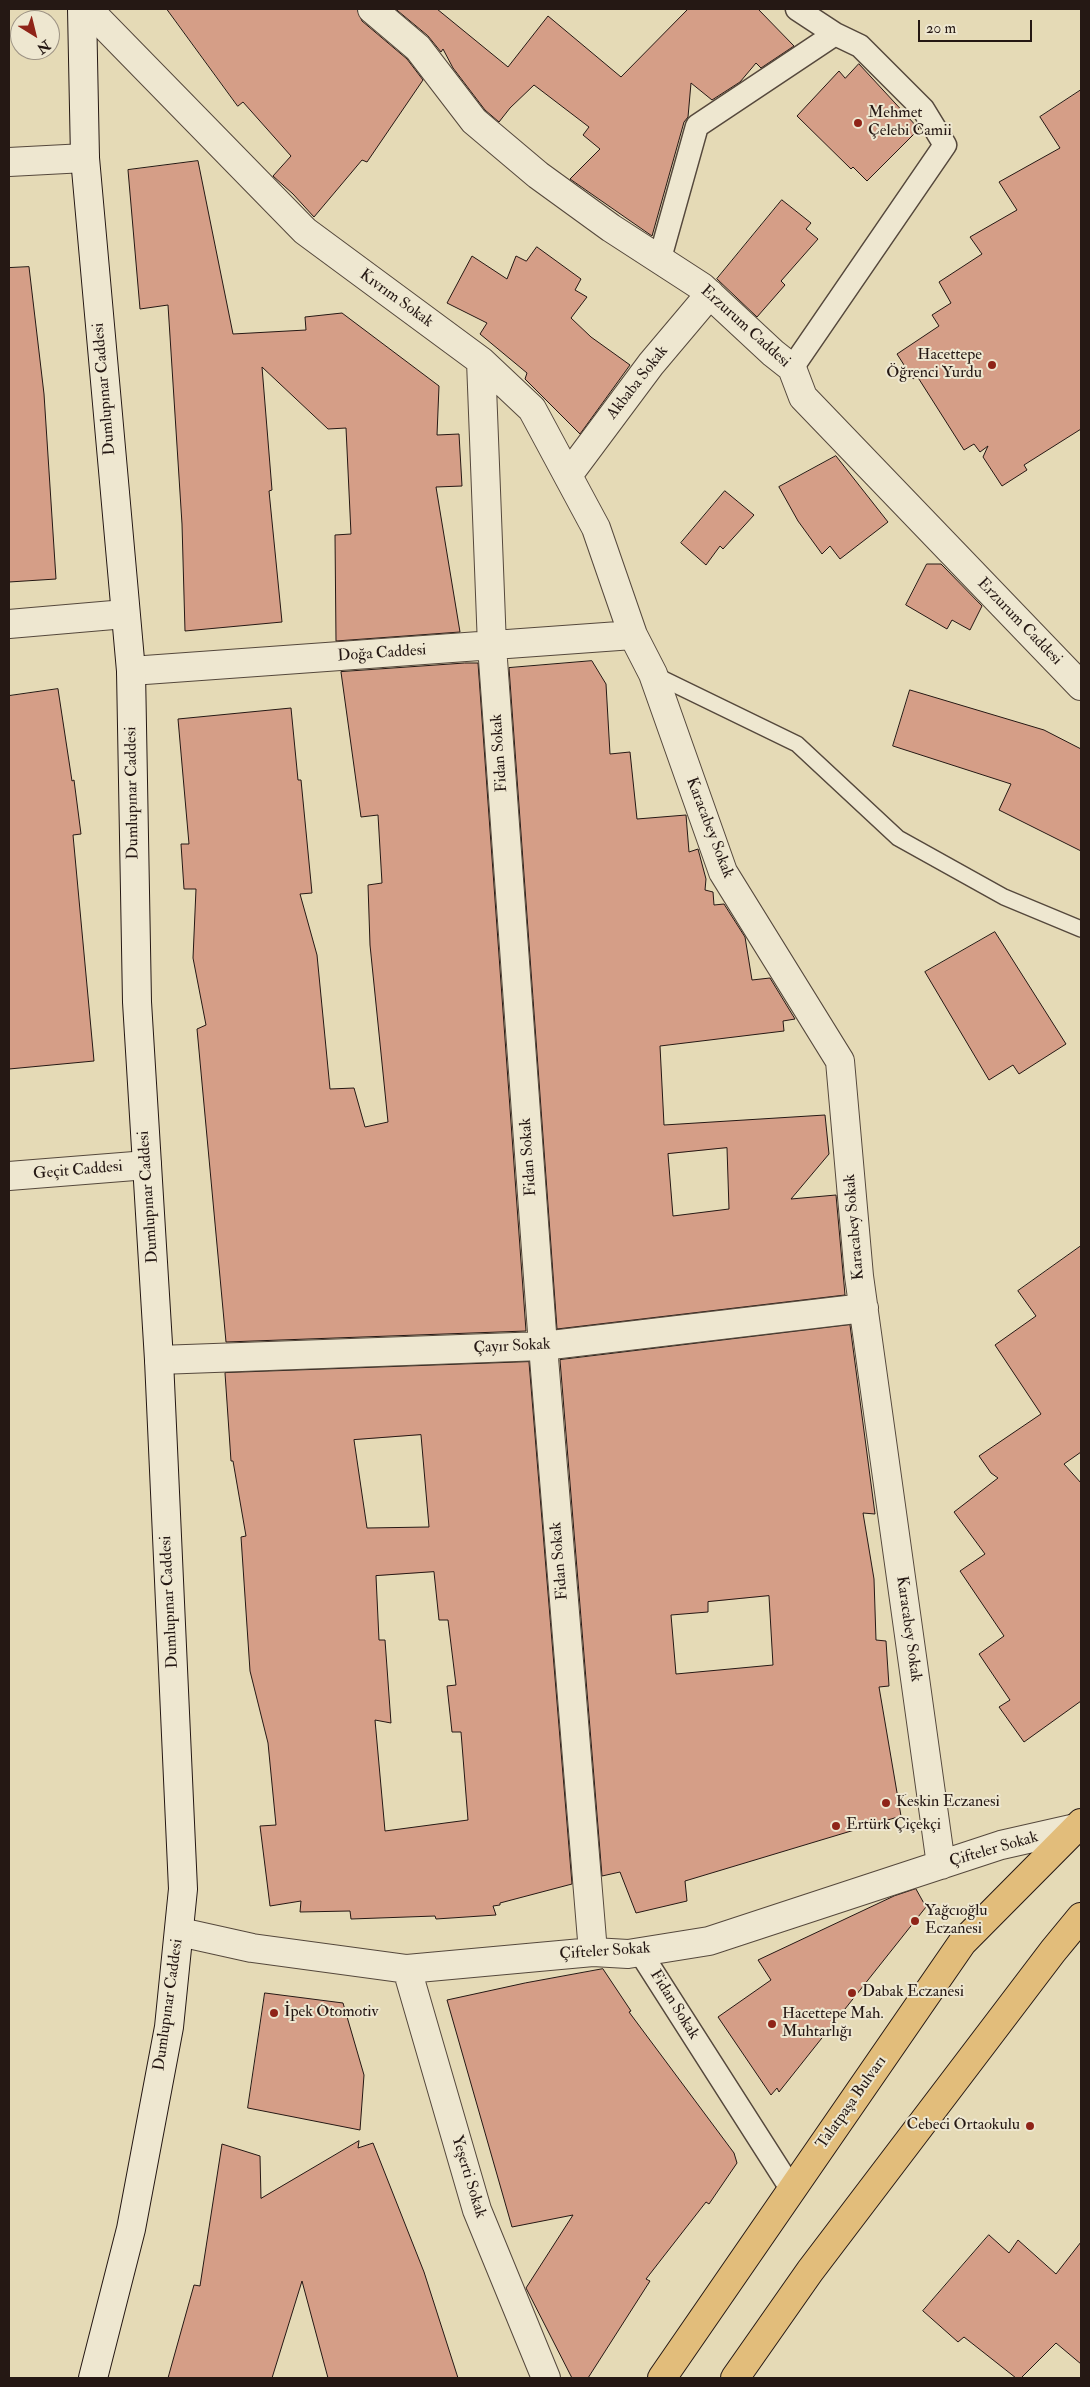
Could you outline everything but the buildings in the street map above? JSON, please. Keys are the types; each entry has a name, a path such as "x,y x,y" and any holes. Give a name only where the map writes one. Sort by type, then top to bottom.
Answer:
{"main road":[{"name":"Talatpaşa Bulvarı","path":"662,2378 962,1943 1078,1826"},
{"path":"734,2378 810,2271 1053,1951 1081,1917"}],"street":[{"name":"Dumlupınar Caddesi","path":"82,9 85,158 131,672 136,1002 159,1360 182,1889 180,1932 169,2027 131,2229 93,2378"},
{"name":"Kıvrım Sokak","path":"88,9 305,231 481,361 532,409 569,474 596,528 633,635"},
{"name":"Erzurum Caddesi","path":"372,9 418,48 474,121 538,175 611,228 660,258 710,294 773,354 792,368 803,396 1081,686"},
{"path":"792,368 945,145 923,109 860,46 835,34 797,9"},
{"path":"660,258 697,126 835,34"},
{"path":"9,162 85,158"},
{"name":"Akbaba Sokak","path":"569,474 651,364 710,294"},
{"name":"Fidan Sokak","path":"481,361 492,646 543,1346 593,1952"},
{"path":"9,624 125,614"},
{"name":"Doğa Caddesi","path":"131,672 633,635"},
{"name":"Karacabey Sokak","path":"633,635 653,674 723,872 840,1060 864,1308 941,1865"},
{"name":"Geçit Caddesi","path":"9,1176 147,1165"},
{"name":"Çayır Sokak","path":"159,1360 543,1346 864,1308"},
{"name":"Çifteler Sokak","path":"180,1932 252,1948 407,1969 593,1952 628,1954 709,1941 1002,1845 1078,1826"},
{"name":"Fidan Sokak","path":"640,1952 792,2190"},
{"name":"Yeşerti Sokak","path":"407,1969 477,2210 546,2378"}],"lane":[{"path":"653,674 797,744 898,838 1004,897 1081,929"}],"place":[{"name":"Mehmet Çelebi Camii","path":"858,123"},
{"name":"Hacettepe Öğrenci Yurdu","path":"992,365"},
{"name":"Keskin Eczanesi","path":"886,1803"},
{"name":"Ertürk Çiçekçi","path":"836,1826"},
{"name":"Yağcıoğlu Eczanesi","path":"915,1921"},
{"name":"Dabak Eczanesi","path":"852,1993"},
{"name":"İpek Otomotiv","path":"274,2013"},
{"name":"Hacettepe Mah. Muhtarlığı","path":"772,2024"},
{"name":"Cebeci Ortaokulu","path":"1030,2126"}]}
